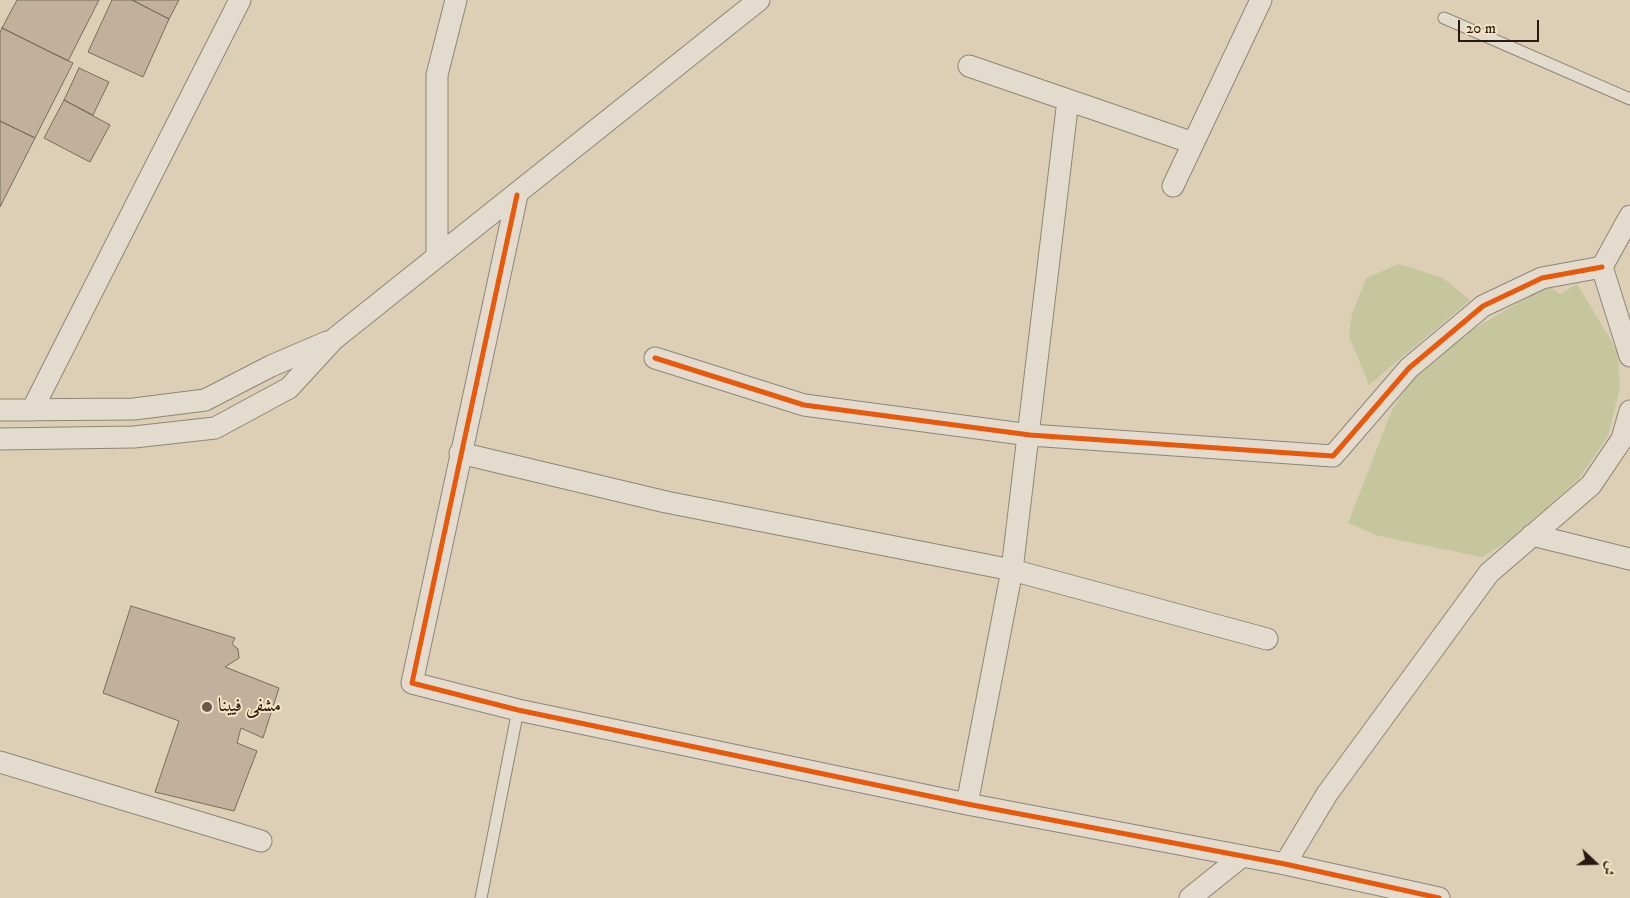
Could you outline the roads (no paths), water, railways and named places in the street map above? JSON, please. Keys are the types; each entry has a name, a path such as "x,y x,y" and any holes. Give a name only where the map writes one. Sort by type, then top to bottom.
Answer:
{"street":[{"path":"32,410 240,0"},
{"path":"437,256 437,75 456,0"},
{"path":"0,438 134,437 215,428 289,388 334,339 437,256 517,195 759,0"},
{"path":"1172,186 1261,0"},
{"path":"968,66 1193,142"},
{"path":"967,804 1012,570 1030,435 1068,100"},
{"path":"517,195 412,683 518,710 967,804 1285,864 1439,898"},
{"path":"1630,216 1602,267 1630,356"},
{"path":"655,358 804,405 1030,435 1333,456 1409,368 1483,306 1542,278 1602,267"},
{"path":"0,410 134,409 205,400 271,366 334,339"},
{"path":"1285,864 1327,794 1490,574 1591,485 1622,439 1630,411"},
{"path":"460,453 666,502 1012,570 1267,639"},
{"path":"1532,535 1630,559"},
{"path":"0,762 261,841"},
{"path":"1190,898 1242,857"}],"lane":[{"path":"1444,18 1630,99"},
{"path":"480,898 518,710"}],"place":[{"name":"مشفى فيينا","path":"207,707"}]}
